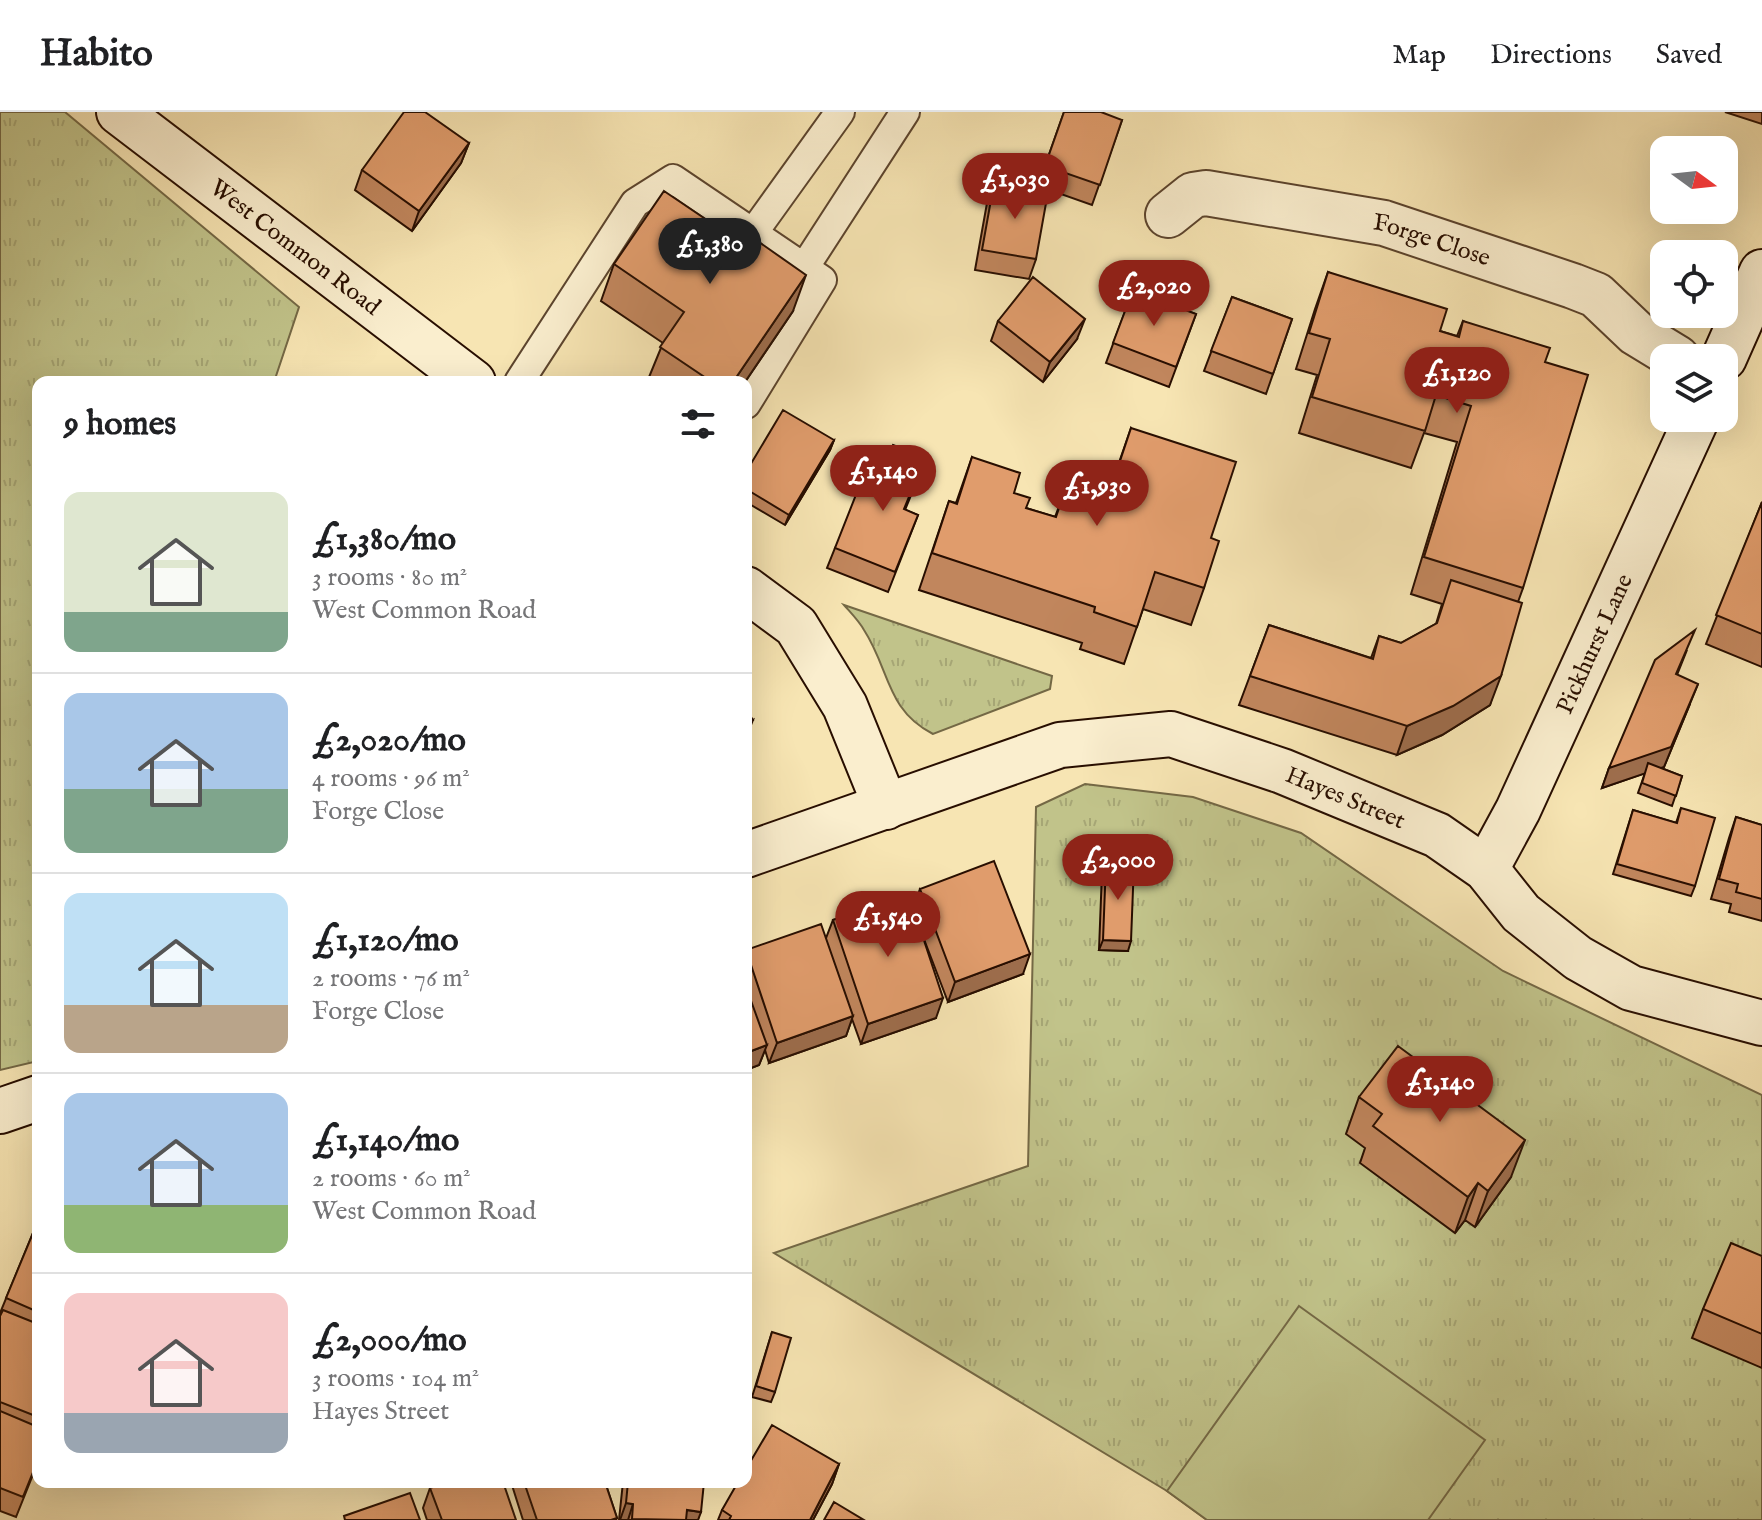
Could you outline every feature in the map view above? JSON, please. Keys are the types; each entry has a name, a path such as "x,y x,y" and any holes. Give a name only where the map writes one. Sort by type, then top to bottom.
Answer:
{"main road":[{"name":"West Common Road","path":"119,112 465,376"},
{"name":"Forge Close","path":"1168,215 1193,195 1206,193 1384,223 1596,295 1636,333 1654,344"},
{"path":"1730,344 1762,272"},
{"name":"Pickhurst Lane","path":"1486,869 1518,810 1691,432"},
{"path":"752,593 796,626 845,706 886,807"},
{"name":"Hayes Street","path":"752,853 1060,745 1171,734 1282,771 1437,835 1486,869 1521,913 1578,958 1631,988 1762,1023"},
{"path":"0,1111 32,1100"}],"lane":[{"path":"753,233 840,112"},
{"path":"804,268 905,112"},
{"path":"523,376 635,203 673,179 822,280 752,394"}],"green space":[{"path":"0,112 65,112 299,307 276,376 32,376 32,1062 0,1070"},
{"path":"844,605 1052,676 1050,689 933,734 906,713 897,701 873,645"},
{"path":"1085,784 1193,797 1301,833 1503,971 1762,1095 1762,1520 1207,1520 1167,1491 774,1253 1028,1166 1036,807"},
{"path":"1299,1306 1485,1440 1428,1520 1207,1520 1167,1491"}],"building":[{"path":"404,112 425,112 469,143 419,211 362,170"},
{"path":"1064,112 1101,112 1122,120 1100,185 1045,166"},
{"path":"994,183 1048,192 1036,259 982,250"},
{"path":"664,191 732,237 739,228 806,275 737,376 703,376 660,347 684,312 614,264"},
{"path":"1328,272 1447,309 1440,331 1459,337 1463,321 1550,348 1545,362 1588,375 1523,588 1424,557 1471,406 1436,395 1425,431 1312,397 1330,339 1309,333"},
{"path":"1033,277 1085,319 1050,362 998,321"},
{"path":"1133,290 1196,314 1176,367 1113,343"},
{"path":"1232,297 1292,319 1273,374 1211,351"},
{"path":"783,410 834,440 789,515 752,493 752,462"},
{"path":"1131,428 1236,462 1211,538 1219,541 1204,588 1155,572 1137,627 1094,612 1095,607 932,553 949,501 957,504 972,457 1020,473 1014,493 1030,498 1026,508 1056,517 1063,496 1104,509"},
{"path":"893,445 925,458 904,509 918,515 895,572 835,548 861,482 875,488"},
{"path":"1762,502 1762,634 1716,615"},
{"path":"1451,580 1522,603 1501,676 1453,706 1407,726 1250,676 1269,625 1373,659 1379,636 1401,643 1437,623"},
{"path":"1695,630 1676,674 1698,684 1671,747 1609,768 1655,660"},
{"path":"1648,763 1682,776 1676,796 1642,783"},
{"path":"1681,808 1715,818 1695,886 1617,864 1633,810 1677,823"},
{"path":"1736,817 1762,825 1762,899 1736,892 1738,884 1719,879"},
{"path":"994,861 1030,954 955,982 920,889"},
{"path":"1106,862 1134,863 1131,941 1103,940"},
{"path":"909,895 943,998 868,1024 833,920"},
{"path":"821,924 853,1016 777,1043 752,968 752,948"},
{"path":"752,1004 767,1045 752,1051"},
{"path":"1398,1046 1525,1140 1488,1191 1478,1183 1468,1197 1373,1126 1382,1114 1359,1097"},
{"path":"32,1235 32,1309 6,1298"},
{"path":"1731,1243 1762,1256 1762,1334 1703,1309"},
{"path":"3,1310 32,1322 32,1415 0,1402 0,1316"},
{"path":"772,1332 791,1338 775,1392 756,1386"},
{"path":"0,1411 32,1424 32,1475 23,1497 0,1488"},
{"path":"772,1425 839,1464 810,1520 729,1520 731,1516 722,1510 735,1488 752,1488 752,1459"},
{"path":"430,1488 505,1488 516,1520 442,1520"},
{"path":"526,1488 607,1488 617,1518 611,1520 537,1520"},
{"path":"627,1488 703,1488 701,1512 687,1510 686,1520 632,1519 633,1504 626,1503"},
{"path":"410,1493 420,1520 345,1520 344,1516"},
{"path":"834,1502 864,1520 824,1520"}]}
